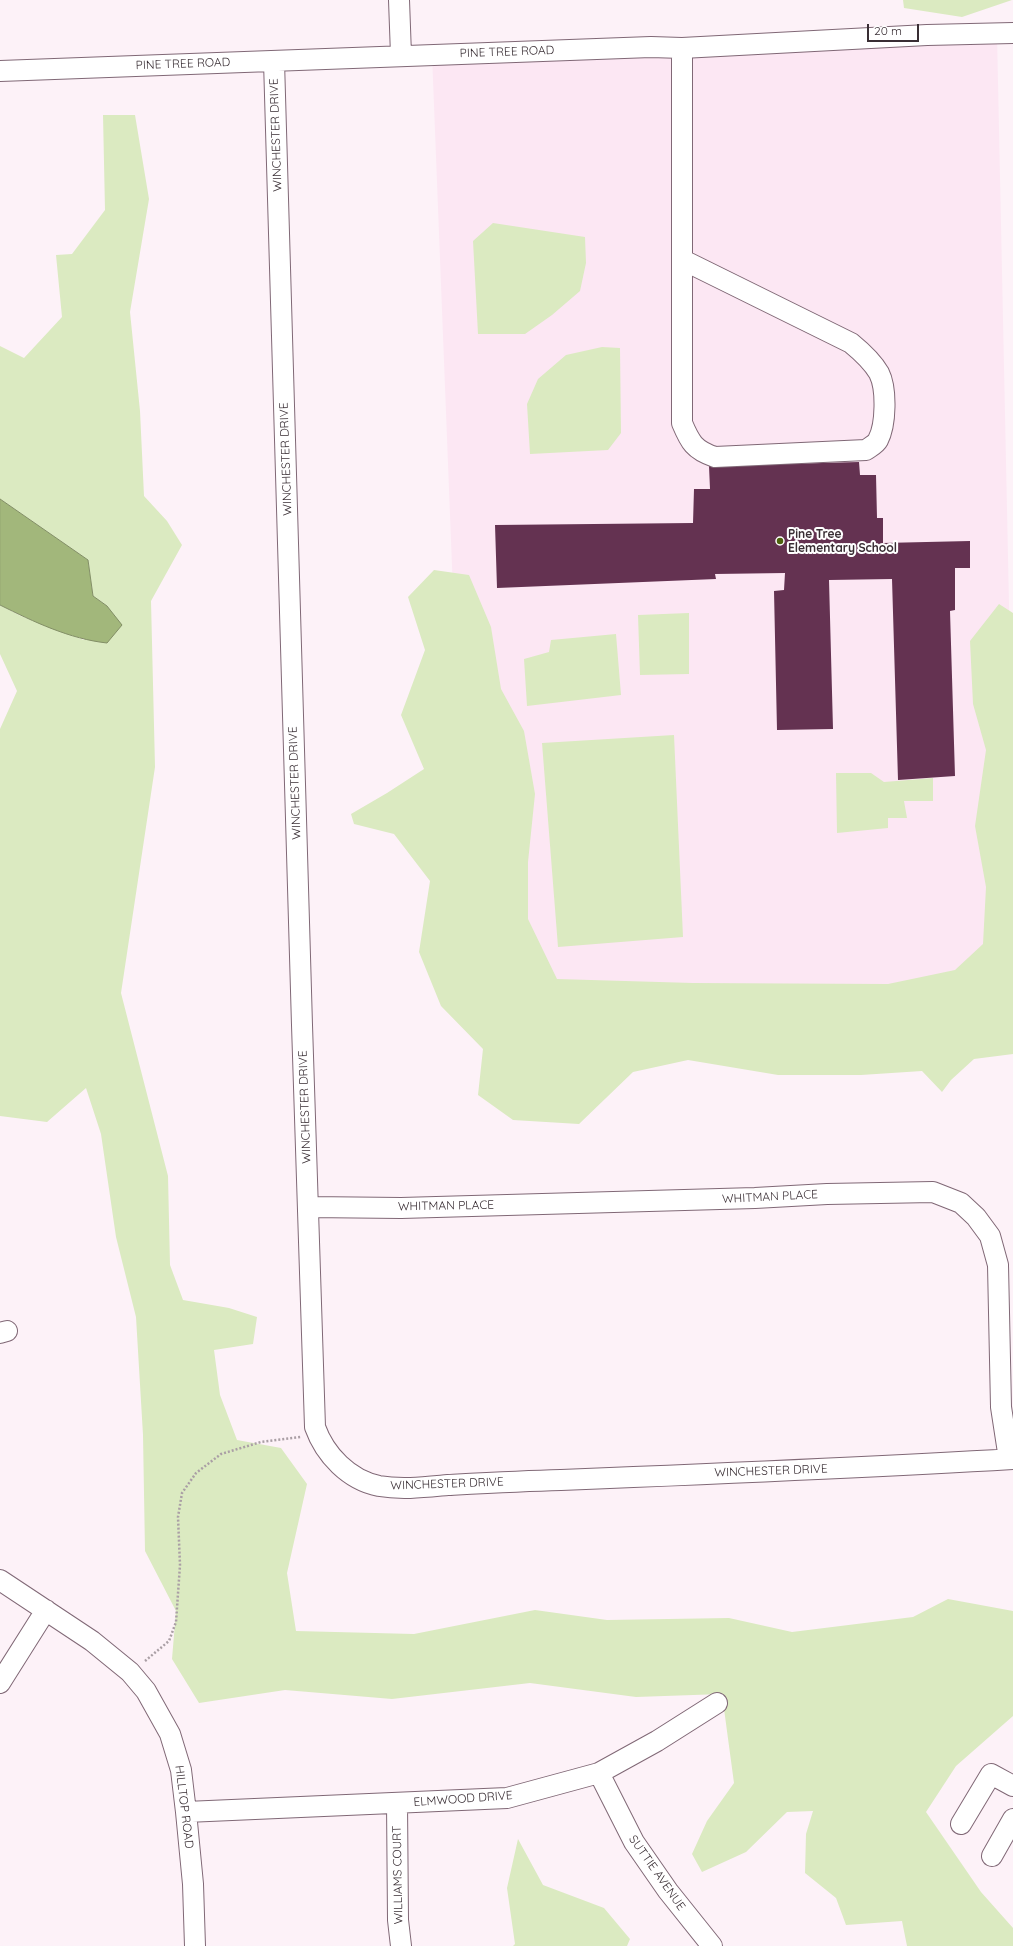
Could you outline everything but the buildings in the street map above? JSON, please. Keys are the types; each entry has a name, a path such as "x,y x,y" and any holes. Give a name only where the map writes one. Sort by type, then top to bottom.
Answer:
{"street":[{"path":"399,0 401,55"},
{"name":"PINE TREE ROAD","path":"0,71 401,55 643,47 682,48 928,35 1013,33"},
{"path":"682,48 682,260 682,423 691,442 702,453 715,457 866,450 877,442 883,426 884,391 879,374 865,355 851,343 682,260"},
{"name":"WINCHESTER DRIVE","path":"274,61 301,1009 315,1427 321,1443 334,1461 362,1481 379,1486 403,1488 531,1481 885,1467 1011,1459"},
{"name":"WHITMAN PLACE","path":"308,1207 401,1208 932,1192 961,1203 976,1217 990,1236 998,1265 1001,1407 1011,1459"},
{"name":"HILLTOP ROAD","path":"0,1580 92,1641 130,1672 146,1691 170,1734 181,1770 186,1812 193,1884 195,1946"},
{"path":"0,1683 46,1610"},
{"name":"ELMWOOD DRIVE","path":"186,1812 507,1798 599,1773 657,1741 717,1703"},
{"name":"SUTTIE AVENUE","path":"599,1773 634,1842 668,1891 712,1946"},
{"path":"961,1824 991,1774 1012,1784"},
{"name":"WILLIAMS COURT","path":"397,1803 398,1920 401,1946"},
{"path":"992,1856 1013,1819"}],"path":[{"path":"130,1672 169,1641 176,1622 180,1565 178,1517 182,1493 196,1473 221,1454 261,1442 318,1435"}],"shaded area":[{"path":"903,0 1012,0 962,17 904,8"},
{"path":"997,34 1013,794 1013,996 470,1027 432,54"},
{"path":"103,115 135,115 149,199 130,312 140,411 144,496 167,521 182,545 151,601 155,767 121,993 168,1176 170,1265 183,1300 229,1308 257,1317 253,1344 214,1350 220,1395 237,1440 281,1448 307,1484 287,1573 296,1631 414,1634 535,1610 607,1620 729,1618 792,1632 913,1617 948,1599 1013,1611 1013,1716 956,1766 926,1812 981,1892 1013,1928 1013,1946 907,1946 902,1921 846,1925 836,1898 805,1873 806,1834 813,1811 787,1812 746,1852 702,1872 692,1854 707,1821 734,1783 722,1694 636,1697 530,1683 392,1699 285,1690 199,1703 172,1659 176,1611 145,1551 143,1435 136,1317 116,1237 101,1134 86,1088 47,1122 0,1116 0,729 17,691 0,654 0,605 21,616 84,640 107,606 93,596 88,560 0,499 0,346 24,358 62,317 56,255 72,254 105,210"},
{"path":"493,223 585,237 586,263 580,291 552,315 525,334 478,334 473,241"},
{"path":"602,347 620,348 621,433 608,450 530,454 527,404 538,379 566,355"},
{"path":"0,499 88,560 93,596 107,606 122,625 107,643 66,634 26,618 0,605"},
{"path":"434,570 469,575 491,627 501,689 524,731 535,794 528,862 528,919 557,979 693,983 888,984 955,970 983,944 986,887 975,826 986,750 973,704 970,641 999,604 1013,613 1013,1054 974,1059 951,1080 942,1092 922,1071 861,1075 778,1075 688,1060 633,1072 579,1124 513,1120 478,1095 483,1049 441,1006 419,952 430,881 394,834 354,824 351,814 424,769 401,715 425,650 408,597"},
{"path":"689,613 689,674 640,675 638,615"},
{"path":"616,634 621,695 527,706 524,659 549,652 551,640"},
{"path":"674,735 683,937 558,947 542,743"},
{"path":"836,773 871,773 884,782 933,778 933,801 904,801 907,818 888,818 888,828 837,833"},
{"path":"518,1839 543,1885 604,1908 630,1939 627,1946 513,1946 515,1944 507,1888"}],"place":[{"name":"Pine Tree Elementary School","path":"780,541"}]}
